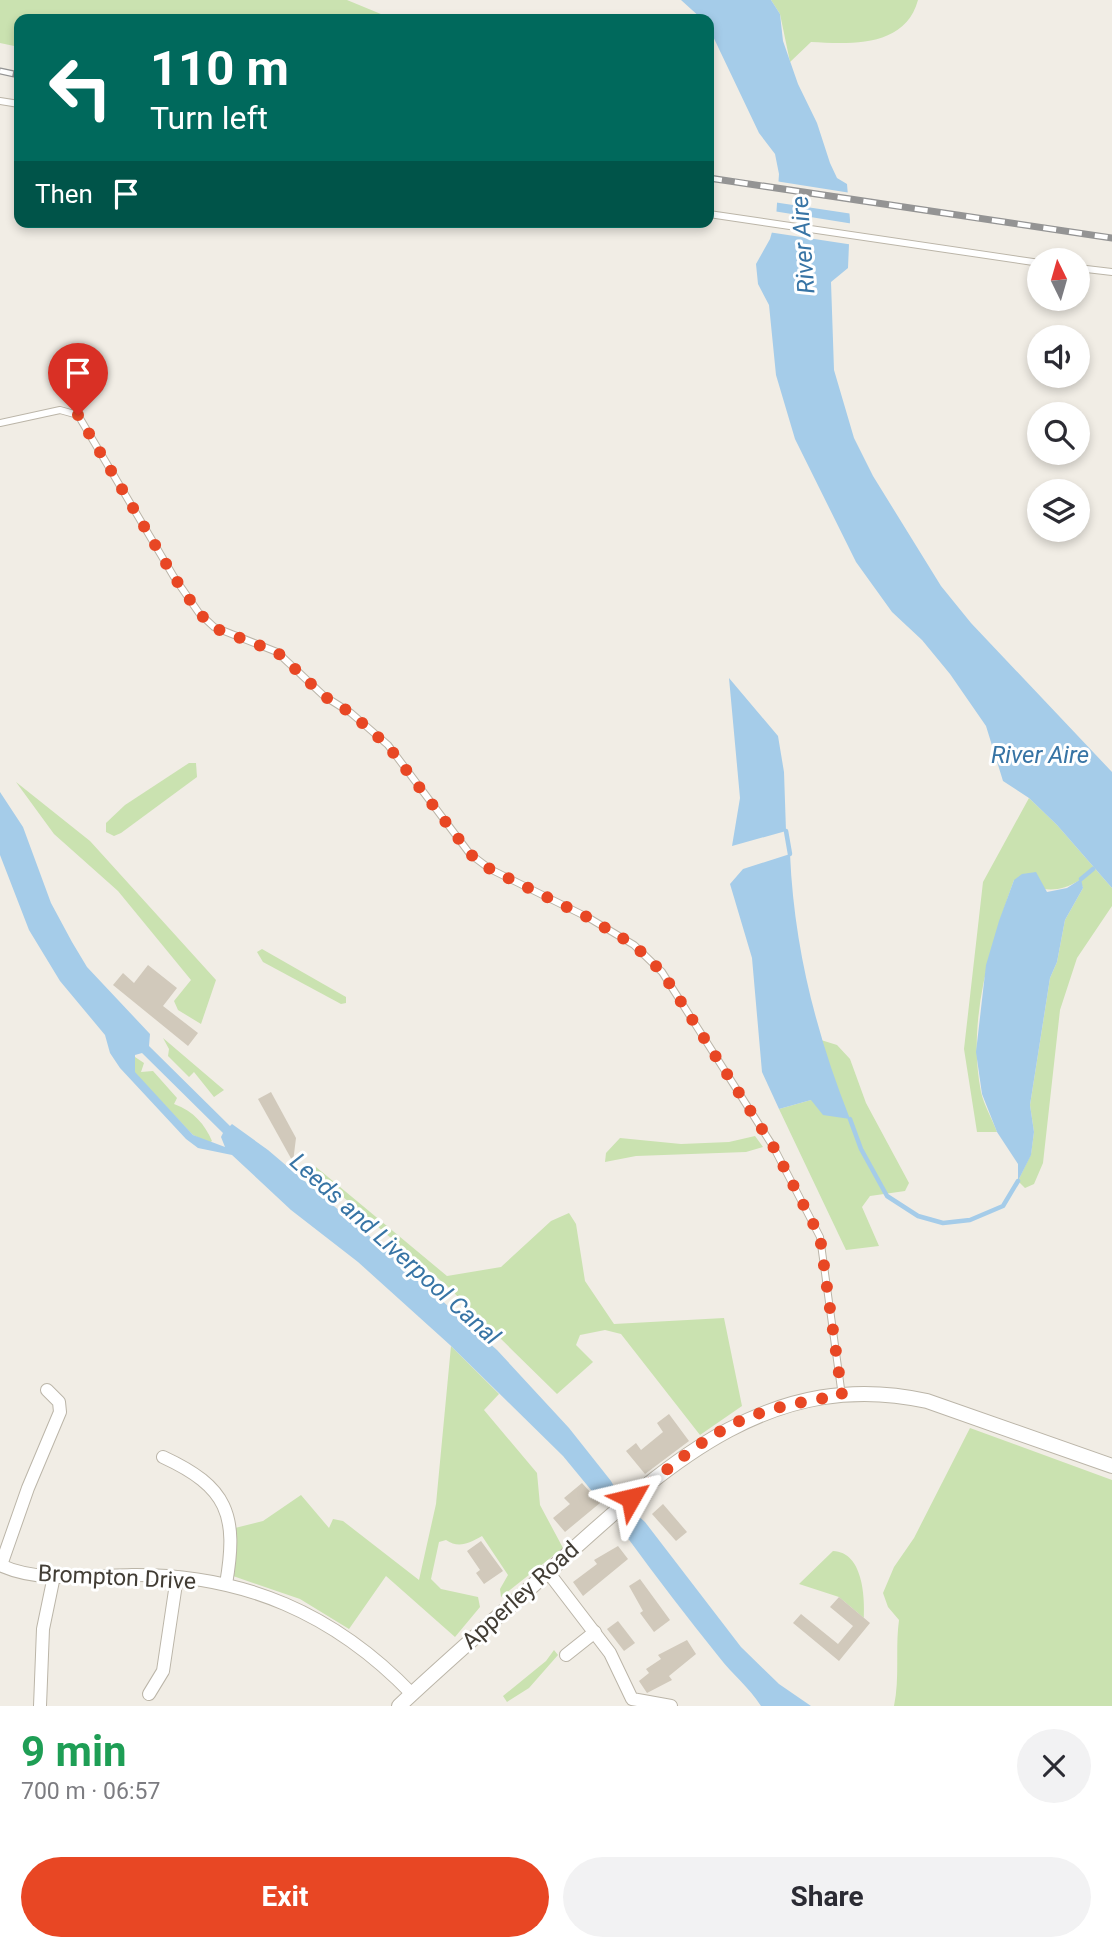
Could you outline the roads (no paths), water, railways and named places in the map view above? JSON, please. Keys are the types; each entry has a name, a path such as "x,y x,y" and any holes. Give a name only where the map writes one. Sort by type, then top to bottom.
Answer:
{"street":[{"path":"1,1565 28,1488 60,1412 59,1402 47,1390"},
{"name":"Apperley Road","path":"399,1706 629,1500 705,1442 741,1421 799,1403 842,1395 895,1394 927,1401 1112,1466"},
{"path":"163,1457 205,1479 219,1499 232,1526 232,1549 226,1584"},
{"name":"Brompton Drive","path":"1,1565 10,1570 54,1576 177,1577 226,1584 300,1608 337,1629 412,1694"},
{"path":"548,1572 610,1653 629,1702 671,1706"},
{"path":"40,1706 43,1629 54,1576"},
{"path":"149,1695 163,1671 177,1577"},
{"path":"566,1655 595,1632"}],"lane":[{"path":"714,214 1027,261"},
{"path":"1090,269 1112,272"},
{"path":"0,423 61,410 78,415 174,577 199,613 214,628 277,652 324,696 351,713 388,746 470,854 490,869 589,918 634,945 662,972 774,1148 820,1237 842,1395"}],"water":[{"name":"River Aire","path":"681,0 771,0 780,14 783,41 798,84 817,123 837,178 847,184 850,220 848,268 831,282 834,370 854,438 873,476 941,586 971,623 1112,772 1112,888 1057,825 1029,798 1003,781 986,726 950,674 922,640 892,612 856,562 795,439 776,375 769,305 758,284 756,264 770,239 776,218 779,174 775,154 759,133 714,38 714,14 696,14"},
{"path":"729,678 778,736 784,772 786,831 732,846 740,798"},
{"path":"0,792 23,827 51,903 72,942 87,967 150,1034 149,1046 230,1126 232,1124 268,1150 497,1350 569,1428 611,1481 622,1501 645,1522 741,1647 779,1684 811,1706 761,1706 719,1657 638,1552 627,1537 628,1528 607,1499 596,1496 563,1456 450,1345 358,1262 291,1210 232,1155 198,1148 186,1139 120,1068 110,1053 105,1035 60,981 29,930 0,855","holes":["142,1053 223,1133 221,1137 225,1147 193,1135 135,1072 135,1055"]},
{"path":"790,854 796,923 809,989 827,1054 850,1119 823,1115 811,1100 779,1109 762,1072 752,958 730,884 743,869"},
{"path":"1036,872 1047,892 1067,888 1081,879 1083,888 1065,920 1057,962 1050,978 1030,1105 1034,1132 1031,1155 1018,1181 1018,1164 997,1132 982,1094 976,1052 986,965 999,921 1014,880 1022,874"}],"waterway":[{"path":"786,831 790,854"},
{"path":"1081,879 1093,869"},
{"path":"850,1119 861,1149 887,1196 918,1216 943,1223 970,1220 1003,1206 1018,1181"}],"railway":[{"path":"0,71 14,74"},
{"path":"714,179 1112,238"}],"water label":[{"name":"Leeds and Liverpool Canal","path":"395,1249"}]}
